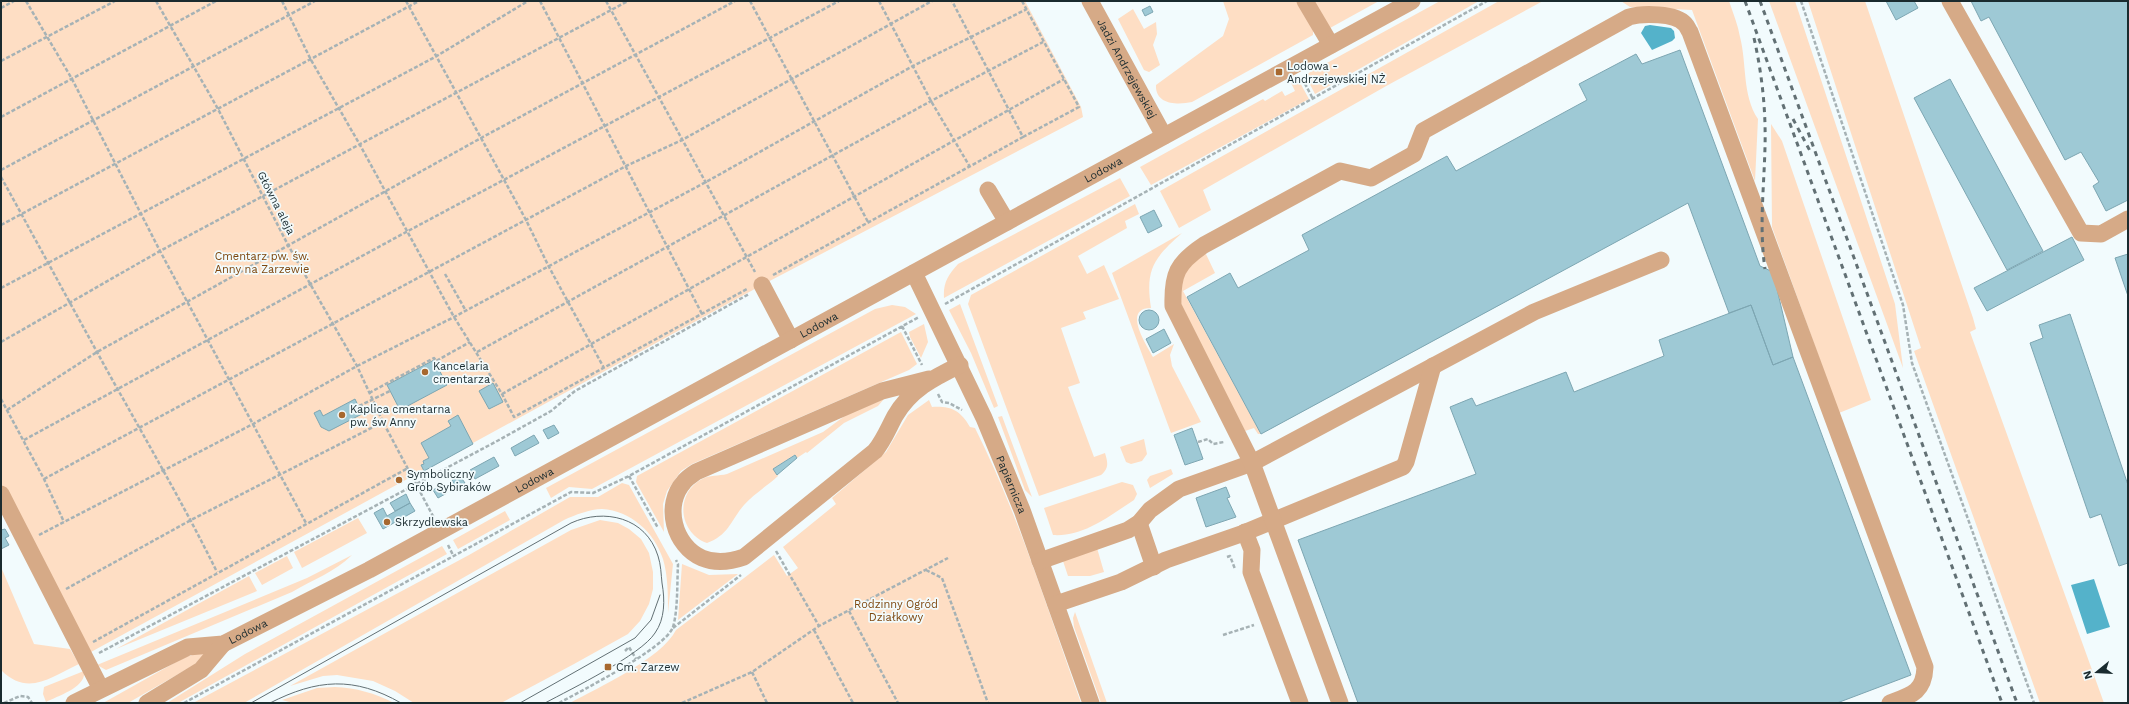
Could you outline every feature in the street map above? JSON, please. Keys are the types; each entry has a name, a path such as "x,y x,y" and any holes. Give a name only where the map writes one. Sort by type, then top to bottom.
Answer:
{"street":[{"name":"Jadzi Andrzejewskiej","path":"1090,1 1164,136"},
{"path":"1305,1 1331,45"},
{"path":"1950,1 2081,233 2101,234 2128,219"},
{"name":"Lodowa","path":"74,703 188,647 223,644 441,532 1331,45 1403,3"},
{"path":"1340,703 1252,463 1173,306 1172,289 1176,273 1188,255 1340,170 1371,178 1414,154 1423,131 1629,17 1641,13 1675,18 1686,24 1690,32 1925,667 1924,680 1920,688 1909,696 1890,703"},
{"path":"988,190 1007,222"},
{"path":"1040,561 1119,534 1139,522 1150,510 1179,489 1252,463 1534,312 1661,260"},
{"name":"Papiernicza","path":"914,272 960,365 984,418 1040,561 1091,703"},
{"path":"762,285 791,340"},
{"path":"930,380 882,391 703,469 684,481 677,492 673,508 674,522 680,537 690,550 702,558 716,562 731,562 744,557 875,451 886,438 895,416 909,396 930,380 960,365"},
{"path":"1056,604 1121,582 1166,560 1245,532 1403,467 1406,462 1433,366"},
{"path":"1,494 101,689"},
{"path":"1139,522 1154,567"},
{"path":"1245,532 1252,550 1251,572 1300,703"},
{"name":"Lodowa","path":"147,703 201,670 223,644"}],"path":[{"path":"1,8 14,1"},
{"path":"26,1 72,79 94,120 160,251 306,523"},
{"path":"1,61 115,1"},
{"name":"Główna aleja","path":"156,1 218,109 288,245 357,366 383,422 436,522"},
{"path":"1,117 216,1"},
{"path":"282,1 290,14 311,60 360,145 385,193 408,231 454,317 477,352 514,417 702,314 762,285"},
{"path":"1,170 315,1"},
{"path":"406,1 435,57 526,220 549,267 569,301 590,344 604,368"},
{"path":"1,225 116,162 311,60 419,1"},
{"path":"1,288 435,57 528,1"},
{"path":"540,1 649,212 668,245 702,314"},
{"path":"606,1 762,285"},
{"path":"1,342 160,251 628,1"},
{"path":"7,410 96,352 385,193 481,138 735,1"},
{"path":"750,1 815,120 868,222"},
{"path":"24,440 408,231 840,1"},
{"path":"879,1 931,101 970,167"},
{"path":"44,479 626,166 682,140 791,78 932,1"},
{"path":"952,1 1023,137"},
{"path":"88,665 96,655 552,411 575,391 762,285 868,222 1079,107 1022,1"},
{"path":"184,703 571,492 592,493 629,476 932,311 1487,1"},
{"path":"1801,1 1902,305 1912,363 2034,703"},
{"path":"33,538 253,424 357,366 549,267 706,182 913,66 1027,9"},
{"path":"477,352 668,245 931,101 1043,42"},
{"path":"502,394 1064,79"},
{"path":"1,177 22,214 47,264 71,303 96,352 118,388 191,520 217,572"},
{"path":"445,274 466,311"},
{"path":"370,393 434,358 436,361 470,342"},
{"path":"359,406 390,391"},
{"path":"1,399 44,479 64,522"},
{"path":"62,591 191,520 280,476 383,422"},
{"path":"90,643 408,468"},
{"path":"629,476 659,530"},
{"path":"768,538 791,573 819,626"},
{"path":"447,543 453,555"},
{"path":"1225,558 1230,556 1236,574"},
{"path":"559,703 636,659 668,635 672,628 678,564 674,557"},
{"path":"682,703 752,672 819,626 948,558"},
{"path":"926,570 942,578 988,703"},
{"path":"849,611 898,703"},
{"path":"1223,636 1254,625"},
{"path":"814,630 853,703"},
{"path":"625,650 630,647 636,659"},
{"path":"752,672 768,703"},
{"path":"4,703 23,695 28,696 32,703"}],"green space":[{"name":"Cmentarz pw. św. Anny na Zarzewie","path":"1,1 1025,1 1081,107 1083,117 762,285 91,652 1,484"},
{"path":"1223,1 1298,1 1313,28 1313,35 1192,102 1174,103 1163,100 1159,97 1156,85 1223,36 1229,19"},
{"path":"1311,1 1379,1 1330,28"},
{"path":"1440,1 1479,1 1315,94 1305,75"},
{"path":"1499,1 1543,1 1388,85 1203,190 1211,210 1179,228 1160,191"},
{"path":"1621,1 1729,1 1739,32 1749,100 1758,119 1755,181 1692,10 1630,7"},
{"path":"1769,1 1795,1 1895,304 1903,368"},
{"path":"1808,1 1865,1 1973,318 1976,329 1970,332 2104,703 2040,703 1914,351 1921,348"},
{"path":"1133,9 1144,29 1156,22 1157,34 1153,45 1160,65 1149,72 1144,70 1118,19"},
{"path":"1298,79 1309,99 1151,185 1140,167 1263,99 1265,101 1282,91 1285,96 1295,91 1291,83"},
{"path":"1771,124 1782,141 1871,400 1839,413 1772,227"},
{"path":"1120,178 1130,196 944,298 944,288 947,280 951,272 958,264"},
{"path":"1135,204 1139,214 1125,221 1127,228 1078,256 1087,274 1104,265 1119,299 1083,312 1086,319 1061,328 1080,383 1068,387 1094,457 1105,453 1107,468 1101,475 1039,496 968,304 971,295"},
{"path":"1182,233 1158,257 1149,283 1151,308 1142,310 1138,314 1137,320 1138,328 1153,357 1174,344 1170,355 1172,366 1201,422 1171,433 1112,273"},
{"path":"1205,252 1215,273 1183,291 1261,434 1258,434 1254,428 1245,431 1180,304 1182,277 1194,260"},
{"path":"960,304 998,406 994,408 971,353 949,310"},
{"path":"892,305 905,307 916,314 592,489 569,487 551,498 546,488 875,309"},
{"path":"924,324 928,342 921,358 909,332"},
{"path":"901,332 917,364 909,370 692,464 681,471 667,491 663,504 664,532 636,482 637,476"},
{"path":"884,399 878,406 844,423 807,453 806,452 797,458 794,455 773,469 778,476 744,505 729,527 720,536 707,543 690,531 684,513 684,503 687,494 693,486 702,479 727,474 823,432 846,415"},
{"name":"Rodzinny Ogród Działkowy","path":"929,400 932,407 950,408 959,413 970,427 975,428 991,461 1019,529 1081,703 570,703 644,662 668,641 676,630 774,555 787,576 798,568 783,547 836,504 832,498 886,452 908,415"},
{"path":"1002,416 1032,497 1025,490 998,417"},
{"path":"1144,439 1147,454 1142,461 1131,464 1126,462 1120,447"},
{"path":"1171,469 1173,474 1150,488 1147,480 1150,476"},
{"path":"1122,482 1133,485 1137,494 1134,500 1106,519 1086,529 1064,535 1053,535 1044,508"},
{"path":"622,483 629,485 673,564 668,613 665,565 654,540 640,525 622,514 602,509 593,510 564,520 244,703 193,703 469,555 570,497 598,497"},
{"path":"505,511 510,520 458,549 453,540"},
{"path":"358,518 367,533 302,568 294,552"},
{"path":"600,520 618,523 629,529 641,539 649,553 653,572 653,589 649,604 640,621 628,634 574,664 501,703 414,703 395,691 373,681 337,675 323,676 290,686 571,530"},
{"path":"442,546 447,554 178,703 167,703 245,654"},
{"path":"1097,548 1104,572 1090,576 1068,576 1063,561"},
{"path":"352,555 331,571 292,592 106,670 97,665 307,578"},
{"path":"287,556 293,568 262,585 255,573"},
{"path":"682,564 709,575 738,574 678,620"},
{"path":"1,567 34,644 70,649 79,664 49,679 30,683 21,682 11,678 1,670"},
{"path":"249,576 257,591 116,649"},
{"path":"1075,612 1107,703 1101,703 1074,627 1073,618"},
{"path":"208,651 194,665 128,703 103,703 185,657"},
{"path":"84,671 84,677 81,682 64,694 46,702 43,694 44,687"},
{"path":"335,687 380,696 394,703 293,703 282,700 317,688"}],"water":[{"path":"1650,25 1671,28 1674,31 1675,38 1672,41 1652,50 1641,33 1645,26"},
{"path":"2094,579 2110,627 2087,634 2071,585"}],"building":[{"path":"1886,1 1914,1 1918,8 1896,20"},
{"path":"1971,1 2128,1 2128,200 2106,211 2093,186 2099,182 2081,152 2065,160 1989,17 1981,21"},
{"path":"1150,6 1153,12 1145,16 1142,10"},
{"path":"1680,50 1760,266 1773,272 1793,357 1773,365 1751,305 1729,313 1688,203 1261,434 1187,297 1230,273 1238,288 1309,250 1302,235 1447,156 1456,171 1587,100 1579,84 1636,54 1642,64"},
{"path":"1950,79 2043,251 2007,270 1914,98"},
{"path":"1154,210 1162,226 1148,233 1140,217"},
{"path":"2072,237 2084,260 1987,311 1974,288"},
{"path":"2128,254 2128,296 2115,258"},
{"path":"1751,305 1773,365 1793,357 1911,675 1837,703 1358,703 1298,540 1476,474 1450,407 1472,398 1476,406 1566,372 1574,392 1664,356 1659,340"},
{"path":"1149,310 1156,313 1159,320 1156,327 1149,330 1142,327 1139,320 1142,313"},
{"path":"2070,314 2128,485 2128,563 2119,566 2101,514 2090,518 2030,343 2043,338 2039,325"},
{"path":"1164,329 1171,343 1153,353 1146,339"},
{"name":"Kancelaria cmentarza","path":"434,360 447,385 400,410 387,385"},
{"path":"493,383 503,402 489,409 479,391"},
{"name":"Kaplica cmentarna pw. św Anny","path":"355,399 362,414 329,431 321,427 314,413 320,410 323,416"},
{"path":"458,415 473,444 424,471 421,465 424,464 423,461 429,458 421,443 451,426 448,421"},
{"path":"554,425 559,433 548,439 543,430"},
{"path":"1192,428 1203,459 1185,465 1174,435"},
{"path":"534,435 539,443 515,456 511,448"},
{"path":"795,455 797,458 777,475 773,469"},
{"path":"494,457 499,466 475,479 470,470"},
{"path":"460,476 465,483 456,488 452,480"},
{"path":"442,485 447,493 438,498 433,490"},
{"path":"1226,487 1230,497 1227,498 1236,517 1206,527 1196,498"},
{"path":"406,494 410,503 395,511 390,503"},
{"name":"Skrzydlewska","path":"410,503 415,511 383,529 374,513 383,508 387,516"},
{"path":"5,529 9,536 5,538 9,545 1,549 1,530"}],"tram line":[{"path":"251,703 571,523 597,516 622,519 634,524 644,532 652,543 659,559 664,603 661,622 655,633 636,651 604,671 545,703"},
{"path":"520,703 635,638 651,620 660,595"},
{"path":"270,703 304,689 320,685 336,684 367,688 384,694 401,703"}],"railway":[{"path":"1745,1 2002,703"},
{"path":"1760,1 2017,703"},
{"path":"1754,38 1761,79 1765,119 1762,208 1762,238 1765,269"},
{"path":"1793,119 1810,151"}],"place":[{"name":"Lodowa - Andrzejewskiej NŻ","path":"1279,72"},
{"name":"Kancelaria cmentarza","path":"425,372"},
{"name":"Kaplica cmentarna pw. św Anny","path":"342,415"},
{"name":"Symboliczny Grób Sybiraków","path":"399,480"},
{"name":"Skrzydlewska","path":"387,522"},
{"name":"Cm. Zarzew","path":"608,667"}]}
